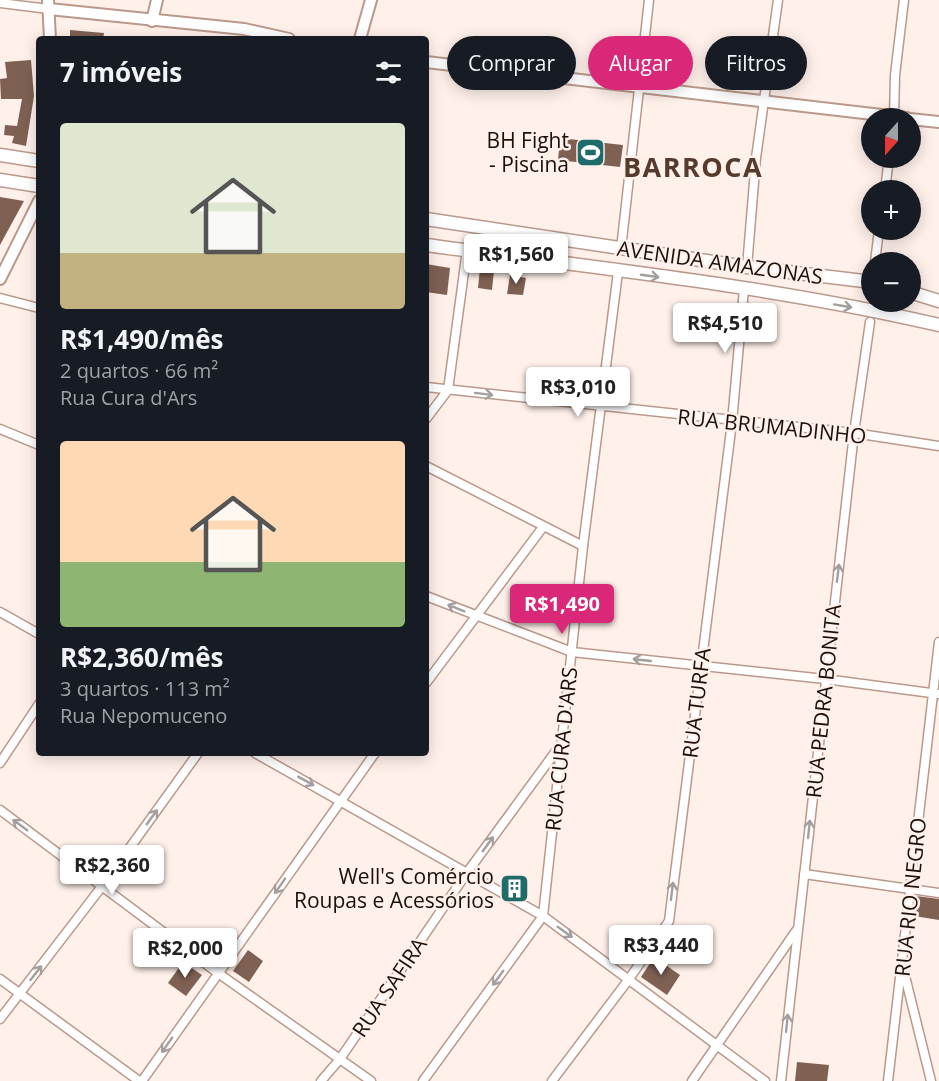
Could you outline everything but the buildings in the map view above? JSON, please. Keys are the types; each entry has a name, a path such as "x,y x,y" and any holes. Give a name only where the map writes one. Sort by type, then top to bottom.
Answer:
{"main road":[{"path":"0,155 36,161"},
{"path":"0,180 36,186"},
{"name":"AVENIDA AMAZONAS","path":"429,219 747,267 861,281"},
{"name":"AVENIDA AMAZONAS","path":"429,244 744,289 861,309"},
{"path":"921,295 939,301"},
{"name":"AVENIDA AMAZONAS","path":"876,312 939,325"}],"street":[{"path":"152,21 156,0"},
{"path":"361,36 371,0"},
{"path":"644,36 649,0"},
{"path":"747,267 756,158 766,103 778,0"},
{"path":"894,108 895,75 904,0"},
{"path":"0,3 49,5 152,21 244,29 276,36"},
{"path":"49,5 50,36"},
{"path":"429,62 588,82"},
{"path":"621,249 638,90"},
{"path":"655,90 861,114"},
{"path":"921,120 939,122"},
{"path":"0,279 36,207"},
{"path":"429,415 448,390 467,250"},
{"name":"RUA CURA D'ARS","path":"543,916 583,546 618,272"},
{"name":"RUA TURFA","path":"552,1081 629,979 669,921 732,422 744,289"},
{"path":"0,298 36,307"},
{"name":"RUA PEDRA BONITA","path":"781,1081 825,679 871,312"},
{"name":"RUA BRUMADINHO","path":"429,387 732,422 854,433 939,446"},
{"path":"0,429 36,444"},
{"path":"429,468 583,546"},
{"path":"429,679 543,527"},
{"path":"429,597 572,652 825,679 936,694"},
{"path":"0,612 36,632"},
{"name":"RUA RIO NEGRO","path":"888,1081 936,694 939,642"},
{"path":"0,763 36,709"},
{"name":"RUA SAFIRA","path":"321,1081 339,1059 466,874 560,746"},
{"path":"0,1020 103,885 196,756"},
{"path":"260,756 543,916 765,1081"},
{"path":"0,979 141,1081 373,756"},
{"path":"0,810 218,973 371,1081"},
{"path":"804,874 939,893"},
{"path":"423,1081 543,916"},
{"path":"692,1081 718,1047 797,929"},
{"path":"902,965 931,1081"}],"place":[{"name":"BH Fight - Piscina","path":"590,152"},
{"name":"Well's Comércio Roupas e Acessórios","path":"515,888"}],"district":[{"name":"BARROCA","path":"693,166"}]}
